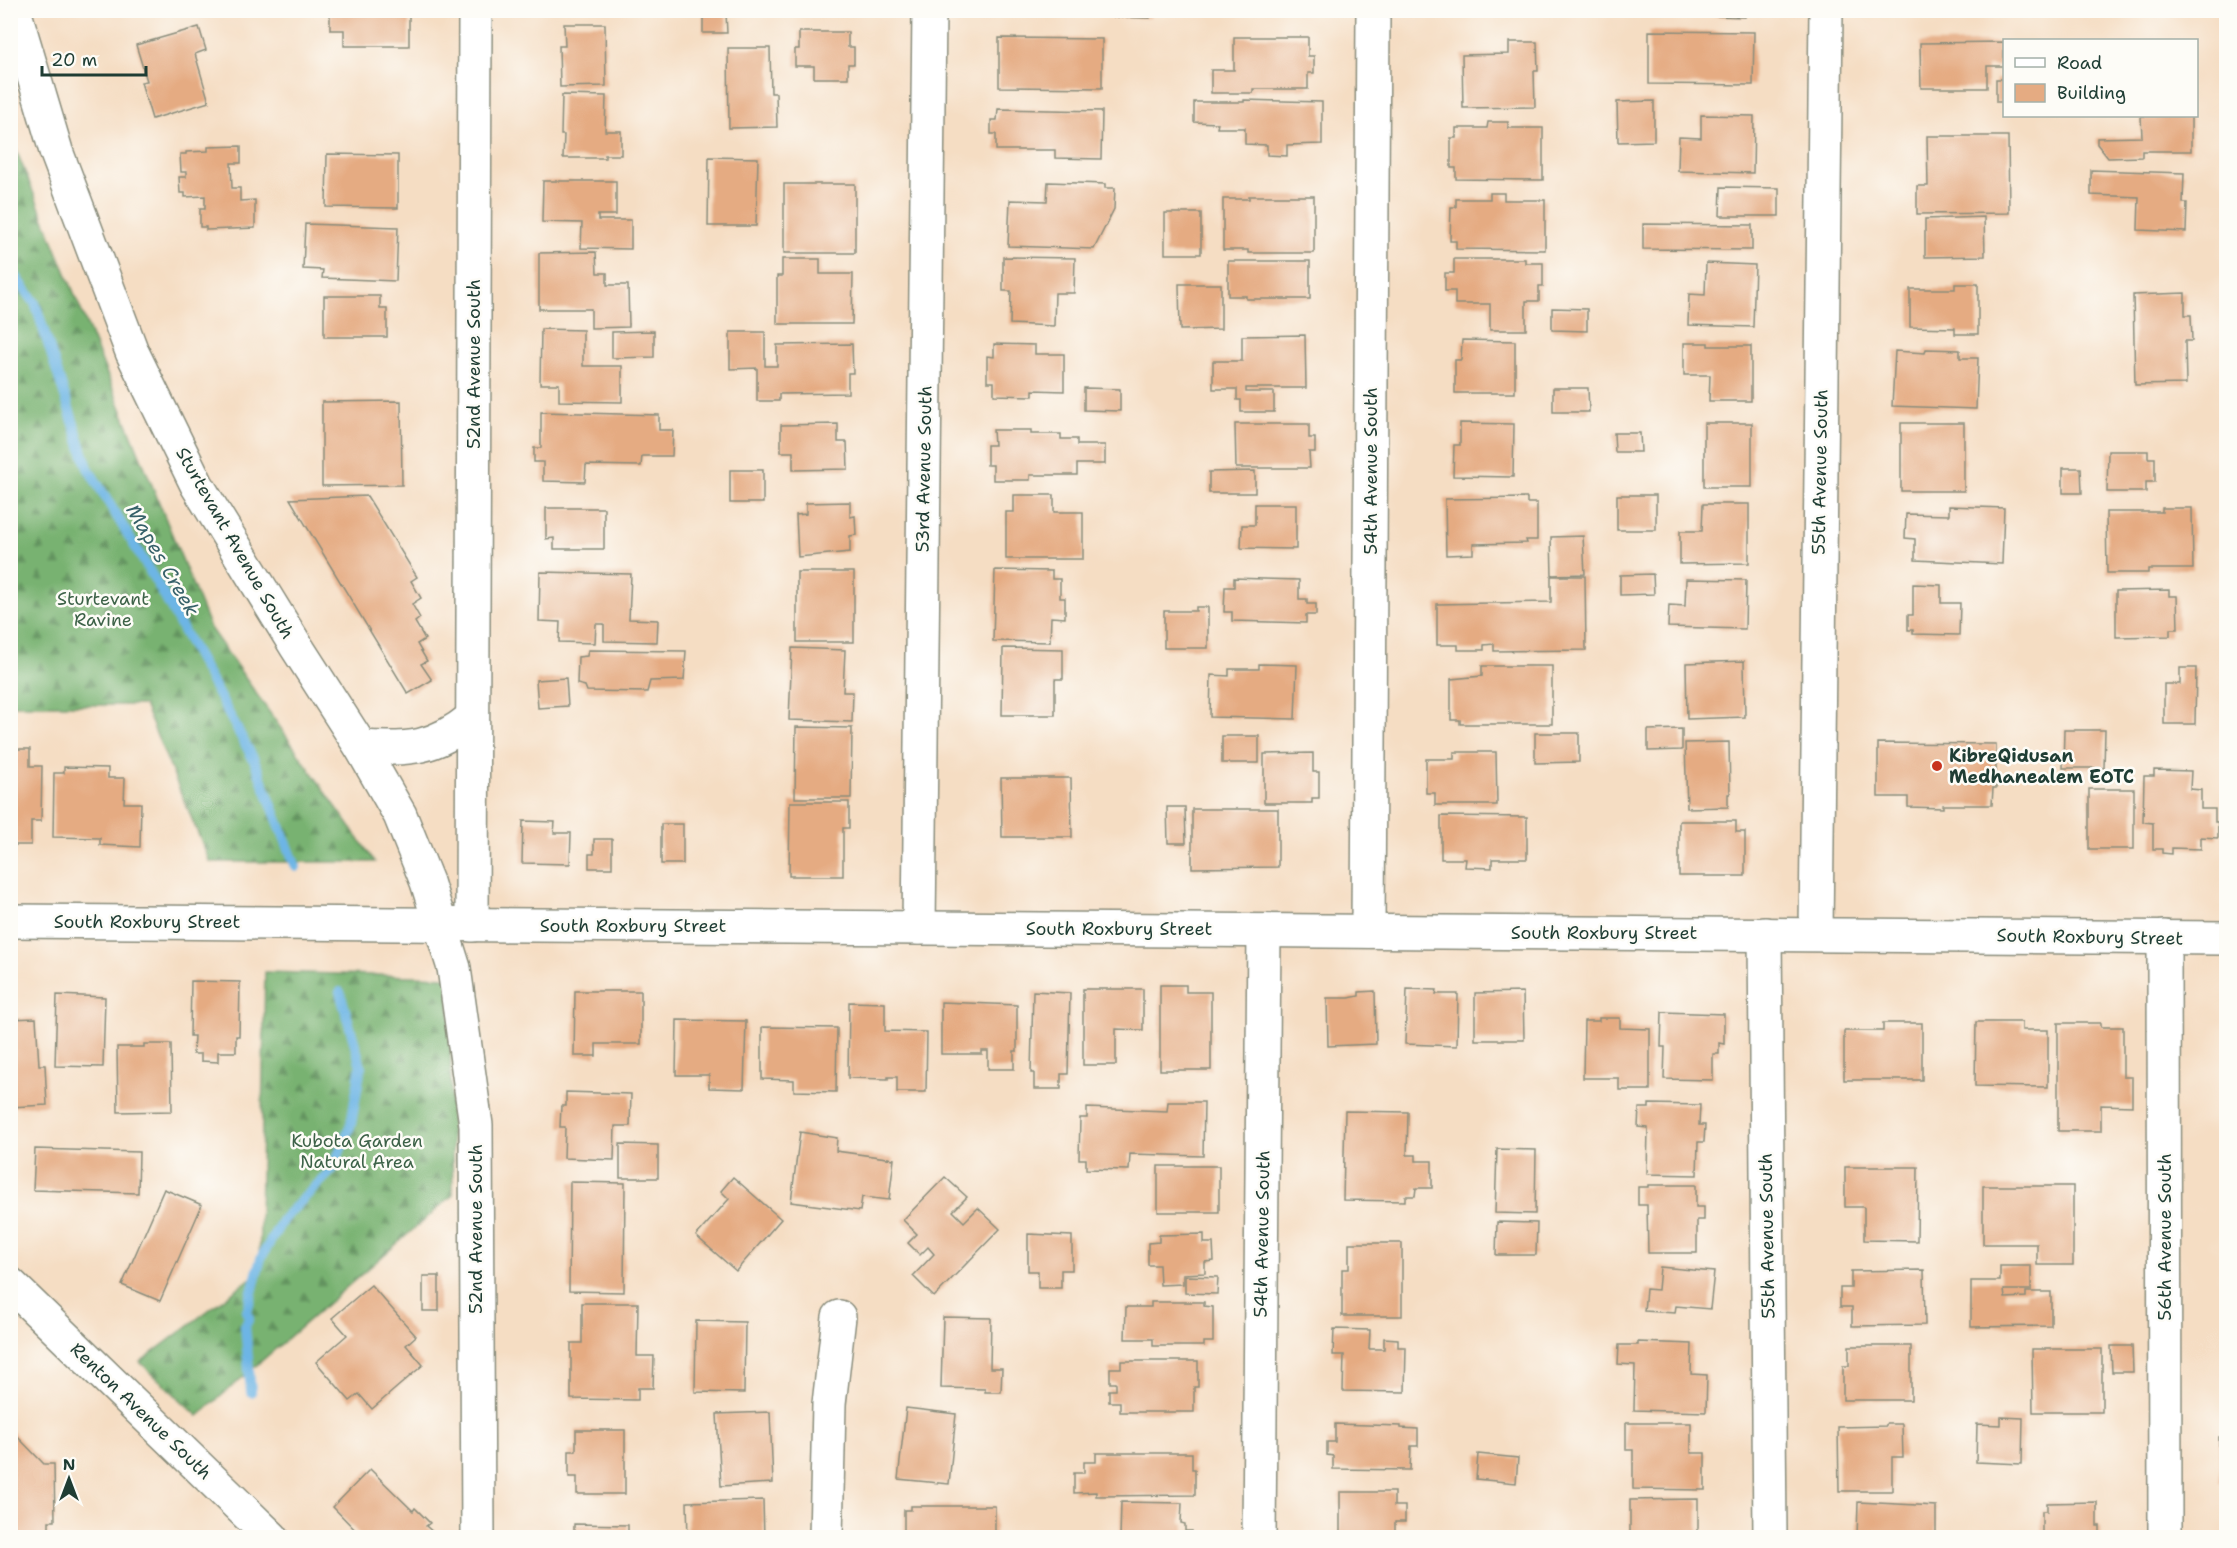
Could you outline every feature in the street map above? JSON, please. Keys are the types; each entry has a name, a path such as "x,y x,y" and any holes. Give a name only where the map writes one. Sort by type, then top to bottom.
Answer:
{"street":[{"name":"Sturtevant Avenue South","path":"14,10 56,151 132,352 197,485 361,747 400,815 440,924"},
{"name":"52nd Avenue South","path":"472,925 475,10"},
{"name":"53rd Avenue South","path":"919,928 929,10"},
{"name":"54th Avenue South","path":"1368,931 1373,10"},
{"name":"55th Avenue South","path":"1816,933 1826,10"},
{"path":"361,747 392,749 426,745 452,734 472,718"},
{"name":"South Roxbury Street","path":"10,921 1816,933 2226,938"},
{"name":"52nd Avenue South","path":"440,924 454,968 476,1125 478,1538"},
{"name":"54th Avenue South","path":"1259,1538 1264,930"},
{"name":"55th Avenue South","path":"1765,934 1770,1538"},
{"name":"56th Avenue South","path":"2164,937 2165,1538"},
{"name":"Renton Avenue South","path":"10,1284 272,1538"},
{"path":"826,1538 829,1404 839,1317"}],"green space":[{"name":"Sturtevant Ravine","path":"10,135 210,628 375,862 210,862 144,705 11,705"},
{"name":"Kubota Garden Natural Area","path":"265,972 449,977 453,1195 198,1416 140,1362 259,1272"}],"building":[{"path":"330,10 409,10 409,46 344,46 344,30 330,30"},
{"path":"1112,10 1150,10 1150,18 1112,17"},
{"path":"1715,10 1745,10 1745,17 1715,16"},
{"path":"703,13 726,13 727,33 703,33"},
{"path":"564,24 605,24 606,86 560,87 559,46 565,46"},
{"path":"199,27 206,50 195,54 209,102 152,119 141,82 147,81 136,45"},
{"path":"1649,31 1754,32 1753,85 1649,84"},
{"path":"799,32 848,32 848,47 854,47 854,64 848,64 848,78 814,78 814,66 795,66 795,49 799,49"},
{"path":"1234,37 1308,37 1308,56 1314,56 1314,73 1308,73 1308,89 1253,89 1253,93 1211,93 1211,70 1234,70"},
{"path":"999,38 1102,39 1102,88 999,87"},
{"path":"1509,42 1537,42 1538,71 1534,71 1535,107 1463,108 1462,55 1509,54"},
{"path":"2003,42 2003,66 1987,66 1987,88 1921,88 1920,43"},
{"path":"728,48 770,48 771,93 776,93 777,127 729,128"},
{"path":"1996,79 2003,79 2003,102 1996,102"},
{"path":"562,95 606,96 605,131 621,131 621,155 605,155 605,158 563,158"},
{"path":"1244,100 1322,102 1322,144 1287,145 1287,156 1267,155 1267,145 1245,144 1245,128 1217,128 1218,123 1194,122 1194,102 1244,102"},
{"path":"1654,101 1654,141 1618,142 1617,102"},
{"path":"998,109 1102,111 1101,159 1055,158 1055,150 996,150 996,134 991,134 991,120 997,120"},
{"path":"1701,115 1754,116 1753,173 1678,171 1679,137 1701,138"},
{"path":"2141,117 2191,117 2191,151 2142,151 2142,157 2108,158 2097,144 2097,138 2142,137"},
{"path":"1488,122 1508,122 1508,128 1543,128 1543,180 1456,179 1456,168 1451,168 1451,138 1456,138 1456,128 1487,128"},
{"path":"1927,136 2008,136 2009,213 1917,214 1917,186 1928,186"},
{"path":"241,146 241,163 231,163 232,188 240,188 240,201 255,200 255,228 206,230 206,227 200,227 200,209 205,209 205,196 185,197 185,193 180,193 179,177 186,177 186,172 181,172 180,154 208,151 208,147"},
{"path":"327,154 398,155 398,208 326,207"},
{"path":"709,157 758,158 756,226 708,226"},
{"path":"2091,170 2184,173 2183,203 2187,203 2186,232 2138,230 2139,197 2091,195"},
{"path":"543,181 616,181 616,215 598,215 598,220 631,220 631,249 581,248 582,223 542,222"},
{"path":"1048,182 1105,184 1105,188 1115,188 1114,209 1094,249 1008,246 1010,200 1047,201"},
{"path":"784,184 855,184 855,253 784,253"},
{"path":"1721,187 1779,188 1779,216 1720,216"},
{"path":"1490,193 1504,193 1504,200 1545,200 1545,250 1456,249 1456,241 1450,241 1451,207 1456,207 1456,199 1490,199"},
{"path":"1249,196 1314,196 1314,253 1248,253 1248,250 1223,250 1223,199 1249,199"},
{"path":"1165,213 1201,213 1201,254 1165,254"},
{"path":"1984,217 1985,256 1925,257 1925,219"},
{"path":"305,224 398,227 396,281 322,278 323,270 303,269"},
{"path":"1643,224 1752,225 1752,250 1643,249"},
{"path":"596,252 597,273 607,273 607,285 628,285 629,327 591,328 591,309 539,309 539,253"},
{"path":"1003,257 1075,258 1074,293 1055,293 1054,326 1010,324 1011,291 1003,291"},
{"path":"782,259 820,259 820,274 853,274 852,324 777,324 777,276 782,276"},
{"path":"1454,259 1525,259 1525,263 1543,263 1543,286 1539,286 1539,301 1526,301 1526,330 1490,330 1490,304 1455,304 1455,291 1445,291 1445,273 1454,273"},
{"path":"1228,261 1310,261 1310,299 1246,299 1246,296 1228,296"},
{"path":"1706,263 1755,265 1753,327 1688,325 1689,294 1705,295"},
{"path":"1179,284 1221,284 1221,329 1180,330"},
{"path":"1955,284 1978,284 1978,334 1955,334 1955,328 1910,327 1910,289 1955,289"},
{"path":"2185,293 2185,315 2191,315 2192,341 2185,341 2186,384 2135,385 2133,295"},
{"path":"324,296 380,296 380,309 387,309 387,337 324,337"},
{"path":"1552,308 1587,309 1587,331 1552,330"},
{"path":"541,329 583,330 583,366 622,366 622,402 559,401 559,384 540,384"},
{"path":"654,331 654,357 612,358 612,332"},
{"path":"730,332 765,332 765,366 777,366 777,345 852,344 853,373 848,373 848,393 779,394 779,401 757,401 757,368 730,369"},
{"path":"1305,335 1306,388 1246,388 1246,392 1274,392 1274,412 1241,412 1241,400 1237,400 1237,389 1213,389 1213,361 1242,361 1242,336"},
{"path":"1462,340 1515,341 1515,393 1455,393 1455,360 1461,360"},
{"path":"1684,343 1708,343 1708,346 1751,346 1751,401 1709,401 1710,375 1684,375"},
{"path":"994,344 1035,345 1035,354 1064,354 1064,391 1033,390 1033,396 994,395 994,382 987,382 987,356 994,357"},
{"path":"1926,349 1960,350 1960,358 1978,358 1976,409 1892,406 1895,351 1925,353"},
{"path":"1084,388 1120,389 1120,411 1084,410"},
{"path":"1553,388 1588,388 1589,412 1553,412"},
{"path":"401,401 402,485 322,486 322,402"},
{"path":"541,412 659,415 659,430 673,430 672,456 642,456 641,466 586,465 585,482 543,481 543,462 534,462 534,448 541,448"},
{"path":"1460,423 1514,424 1513,477 1453,476 1454,445 1460,445"},
{"path":"1704,423 1752,423 1752,487 1704,487"},
{"path":"1901,423 1964,423 1964,491 1901,491"},
{"path":"838,424 838,442 847,442 848,469 793,470 793,452 781,452 781,425"},
{"path":"1235,424 1309,424 1309,438 1315,438 1315,452 1309,452 1310,468 1236,468"},
{"path":"993,430 1031,430 1031,434 1061,434 1061,439 1077,439 1077,445 1105,445 1105,464 1077,464 1077,475 1030,475 1030,480 993,480 993,465 987,465 987,445 994,445"},
{"path":"1614,433 1640,433 1641,452 1615,452"},
{"path":"2108,451 2148,451 2148,458 2155,458 2155,482 2146,482 2146,492 2107,492"},
{"path":"2063,468 2081,468 2082,493 2063,493"},
{"path":"730,470 763,470 763,503 730,503"},
{"path":"1255,471 1255,493 1209,493 1209,472"},
{"path":"1014,495 1054,495 1054,512 1083,512 1083,559 1006,559 1006,512 1014,512"},
{"path":"1617,495 1656,495 1656,530 1617,530"},
{"path":"367,496 417,577 411,581 421,598 412,604 420,618 415,622 425,639 417,644 427,661 421,664 432,680 408,694 290,499"},
{"path":"1527,498 1527,503 1537,503 1537,540 1526,540 1527,543 1473,544 1473,554 1446,555 1445,499"},
{"path":"850,502 850,517 855,516 856,535 850,536 850,552 798,557 796,515 806,514 806,503"},
{"path":"1255,504 1296,504 1296,549 1241,548 1242,525 1255,525"},
{"path":"1703,504 1749,504 1749,563 1680,564 1680,531 1702,531"},
{"path":"1949,506 2004,508 2002,564 1915,560 1915,539 1905,538 1906,514 1949,515"},
{"path":"546,508 604,508 604,549 554,549 554,538 546,539"},
{"path":"2162,508 2192,508 2193,569 2148,569 2148,573 2107,573 2106,512 2162,512"},
{"path":"1583,536 1585,574 1552,575 1551,537"},
{"path":"995,570 1052,571 1052,579 1060,579 1060,598 1065,598 1065,618 1051,617 1050,642 993,641"},
{"path":"540,572 631,574 629,619 658,620 657,642 604,641 604,624 596,624 595,643 559,642 560,622 539,621"},
{"path":"797,572 854,572 854,642 797,642"},
{"path":"1653,574 1654,594 1620,595 1620,575"},
{"path":"1551,576 1585,576 1586,650 1494,651 1494,644 1484,645 1484,650 1458,650 1458,645 1437,645 1437,604 1551,602"},
{"path":"1234,578 1299,580 1299,599 1307,599 1307,604 1316,604 1316,615 1306,615 1306,623 1232,621 1232,612 1224,612 1225,587 1234,587"},
{"path":"1686,579 1746,580 1745,629 1668,627 1669,605 1685,606"},
{"path":"1913,584 1941,585 1941,603 1960,603 1959,635 1913,634 1913,630 1908,630 1908,615 1913,615"},
{"path":"2169,590 2169,596 2177,596 2178,629 2170,629 2170,636 2116,637 2116,591"},
{"path":"1196,607 1208,607 1208,648 1164,648 1164,611 1196,611"},
{"path":"792,648 845,650 843,692 853,692 852,722 789,720"},
{"path":"1003,648 1063,649 1063,679 1055,679 1055,715 1002,715"},
{"path":"588,650 686,651 684,680 650,681 647,692 587,691 585,686 577,684 578,657 587,656"},
{"path":"1744,661 1745,717 1687,719 1686,663"},
{"path":"1259,664 1297,665 1295,719 1210,717 1211,675 1229,676 1229,669 1259,669"},
{"path":"1482,666 1552,666 1552,724 1460,724 1460,720 1451,720 1451,679 1482,676"},
{"path":"2180,668 2196,668 2195,724 2164,724 2164,684 2180,684"},
{"path":"566,678 568,706 538,708 536,680"},
{"path":"796,727 852,728 851,798 795,798"},
{"path":"1682,729 1682,750 1648,751 1648,730"},
{"path":"2064,730 2105,730 2104,768 2063,768"},
{"path":"1535,733 1579,733 1579,762 1535,763"},
{"path":"1222,736 1259,736 1259,763 1222,763"},
{"path":"1729,742 1728,807 1687,808 1685,743"},
{"name":"KibreQidusan Medhanealem EOTC","path":"1878,743 1996,744 1996,788 1993,788 1992,805 1943,805 1943,808 1908,807 1908,797 1878,797"},
{"path":"10,749 30,749 30,766 42,766 41,821 31,821 31,845 10,845"},
{"path":"1454,752 1496,752 1497,805 1435,805 1435,793 1426,793 1426,759 1454,759"},
{"path":"1313,753 1313,772 1319,772 1319,798 1312,798 1312,803 1264,803 1264,754"},
{"path":"64,767 108,768 108,778 125,778 124,803 141,803 140,847 100,845 100,838 53,837 54,773 64,773"},
{"path":"2154,770 2191,771 2190,789 2201,790 2201,809 2215,809 2218,838 2201,837 2201,849 2172,848 2172,854 2162,853 2162,849 2153,849 2153,823 2143,822 2144,776 2154,776"},
{"path":"1001,778 1071,778 1072,837 1002,837"},
{"path":"2089,789 2134,789 2134,849 2089,849"},
{"path":"790,802 849,802 849,828 843,828 843,876 789,876"},
{"path":"1167,807 1185,807 1186,843 1168,843"},
{"path":"1192,809 1278,809 1278,867 1192,868"},
{"path":"1441,816 1527,817 1527,859 1492,859 1492,868 1465,867 1466,859 1441,859"},
{"path":"523,821 555,822 554,833 571,833 570,864 522,863"},
{"path":"1679,821 1736,821 1736,832 1745,832 1745,876 1679,876"},
{"path":"661,824 683,824 683,864 661,864"},
{"path":"594,839 612,839 612,868 589,868 589,854 594,854"},
{"path":"191,981 240,982 239,1036 236,1036 236,1052 218,1052 218,1062 201,1061 201,1054 193,1054 194,1036 190,1036"},
{"path":"1160,985 1186,985 1186,992 1211,992 1211,1070 1160,1070"},
{"path":"1083,989 1143,989 1143,1030 1116,1029 1116,1065 1083,1065"},
{"path":"1407,989 1437,990 1436,994 1458,994 1457,1046 1405,1044"},
{"path":"575,991 641,991 641,1044 596,1044 596,1056 574,1056"},
{"path":"1033,991 1070,993 1068,1074 1061,1074 1061,1089 1034,1089 1034,1073 1031,1073"},
{"path":"1375,991 1376,1044 1328,1046 1327,998 1349,998 1359,996 1359,992"},
{"path":"1523,992 1524,1040 1475,1040 1475,993"},
{"path":"57,995 105,997 103,1067 55,1066"},
{"path":"849,1002 885,1003 885,1031 927,1032 926,1092 897,1092 897,1077 888,1077 888,1079 848,1078"},
{"path":"941,1002 1017,1005 1017,1051 1014,1051 1014,1069 988,1069 988,1051 982,1051 982,1054 941,1054"},
{"path":"1662,1012 1724,1014 1724,1044 1719,1043 1719,1054 1713,1054 1713,1080 1664,1079 1665,1047 1661,1047"},
{"path":"36,1018 39,1065 45,1065 47,1105 10,1107 10,1019"},
{"path":"1599,1018 1620,1018 1620,1028 1650,1029 1650,1090 1619,1090 1619,1078 1583,1078 1584,1021 1599,1021"},
{"path":"677,1020 746,1021 744,1089 709,1088 709,1075 676,1075"},
{"path":"1976,1022 2022,1022 2022,1030 2048,1030 2048,1087 1975,1086"},
{"path":"1883,1023 1922,1023 1922,1080 1844,1080 1844,1031 1883,1031"},
{"path":"2058,1023 2101,1023 2101,1027 2123,1027 2123,1077 2132,1077 2132,1106 2101,1105 2101,1131 2058,1131"},
{"path":"762,1027 837,1028 836,1092 794,1091 794,1080 762,1079"},
{"path":"144,1044 171,1044 172,1111 118,1112 117,1047 144,1047"},
{"path":"566,1092 631,1094 630,1126 615,1126 614,1160 564,1158 565,1127 560,1127 561,1106 566,1106"},
{"path":"1168,1102 1204,1102 1203,1156 1130,1154 1129,1170 1086,1169 1086,1159 1079,1159 1080,1118 1087,1118 1087,1108 1167,1111"},
{"path":"1649,1104 1700,1105 1699,1125 1705,1125 1704,1142 1698,1142 1697,1175 1647,1174 1648,1128 1638,1127 1639,1108 1649,1108"},
{"path":"1345,1111 1408,1112 1407,1155 1416,1155 1416,1161 1432,1161 1432,1188 1416,1188 1415,1196 1405,1196 1405,1201 1343,1200"},
{"path":"800,1132 837,1138 836,1151 894,1159 889,1200 862,1197 860,1211 791,1202"},
{"path":"620,1144 658,1145 658,1178 620,1178"},
{"path":"35,1149 139,1152 138,1193 33,1190"},
{"path":"1497,1149 1536,1150 1535,1214 1495,1213"},
{"path":"1158,1166 1219,1166 1219,1212 1158,1212"},
{"path":"1845,1167 1918,1167 1917,1241 1864,1240 1864,1207 1845,1207"},
{"path":"733,1177 781,1219 736,1271 696,1236 729,1199 721,1191"},
{"path":"945,1177 967,1197 953,1211 964,1222 978,1208 1000,1229 934,1297 913,1276 934,1254 928,1247 920,1255 908,1243 917,1234 903,1220"},
{"path":"570,1182 625,1183 624,1292 569,1291"},
{"path":"1648,1185 1696,1185 1696,1207 1704,1207 1704,1220 1697,1220 1697,1253 1648,1253 1647,1205 1638,1205 1638,1187 1648,1187"},
{"path":"1983,1186 2073,1186 2073,1265 2037,1265 2037,1244 1983,1244"},
{"path":"164,1189 202,1205 160,1301 122,1285"},
{"path":"1497,1222 1537,1223 1536,1255 1496,1255"},
{"path":"1028,1234 1072,1236 1072,1270 1061,1270 1061,1288 1038,1288 1038,1271 1028,1271"},
{"path":"1204,1234 1204,1243 1213,1243 1214,1261 1205,1262 1205,1273 1183,1274 1183,1284 1160,1285 1159,1265 1148,1265 1148,1243 1159,1242 1159,1235"},
{"path":"1349,1243 1402,1243 1402,1316 1342,1316 1342,1269 1349,1269"},
{"path":"2000,1266 2031,1266 2031,1290 2004,1290 2005,1298 2026,1297 2026,1292 2051,1292 2051,1326 1971,1327 1971,1281 2000,1281"},
{"path":"1660,1267 1714,1272 1710,1309 1676,1306 1675,1313 1644,1311 1646,1289 1658,1290"},
{"path":"1924,1270 1925,1325 1852,1326 1852,1307 1840,1307 1840,1288 1851,1288 1851,1271"},
{"path":"423,1276 439,1276 439,1311 423,1311"},
{"path":"1185,1276 1218,1277 1217,1294 1185,1293"},
{"path":"371,1285 416,1336 406,1345 423,1365 372,1409 359,1394 350,1401 316,1362 347,1335 332,1318"},
{"path":"1151,1302 1204,1302 1204,1306 1213,1307 1213,1342 1204,1342 1204,1346 1153,1346 1153,1339 1125,1339 1126,1307 1151,1307"},
{"path":"582,1303 638,1303 637,1356 654,1356 653,1388 638,1388 638,1400 571,1399 571,1343 582,1343"},
{"path":"943,1317 991,1318 990,1368 1002,1368 1001,1392 985,1392 985,1389 941,1388"},
{"path":"696,1321 745,1322 744,1393 695,1392"},
{"path":"1334,1329 1370,1330 1369,1349 1384,1349 1384,1338 1398,1339 1398,1347 1406,1347 1405,1392 1343,1391 1344,1355 1333,1355"},
{"path":"1638,1342 1692,1344 1691,1374 1707,1375 1706,1412 1634,1410 1635,1365 1618,1364 1619,1345 1638,1345"},
{"path":"1849,1346 1911,1346 1911,1400 1843,1400 1843,1366 1849,1366"},
{"path":"2111,1346 2132,1346 2133,1372 2112,1372"},
{"path":"2032,1349 2102,1349 2102,1412 2033,1412"},
{"path":"1121,1361 1198,1361 1198,1387 1194,1387 1194,1412 1120,1412 1120,1402 1109,1402 1109,1390 1116,1390 1116,1383 1110,1383 1110,1368 1121,1368"},
{"path":"906,1408 956,1414 949,1484 898,1479"},
{"path":"770,1412 773,1483 721,1486 717,1414"},
{"path":"2001,1417 2023,1418 2022,1464 1976,1462 1977,1424 2001,1425"},
{"path":"1626,1423 1691,1423 1691,1453 1705,1453 1705,1490 1633,1489 1633,1450 1626,1450"},
{"path":"1335,1424 1401,1426 1401,1428 1418,1429 1418,1446 1411,1446 1410,1470 1333,1469 1333,1456 1327,1455 1327,1442 1335,1442"},
{"path":"1886,1424 1902,1424 1903,1457 1892,1457 1892,1491 1839,1491 1838,1427 1886,1426"},
{"path":"10,1429 44,1464 54,1464 55,1521 49,1521 49,1538 10,1538"},
{"path":"576,1430 625,1430 625,1494 577,1494 577,1477 569,1477 569,1451 576,1451"},
{"path":"2226,1436 2226,1482 2220,1482 2219,1437"},
{"path":"1096,1453 1192,1453 1192,1469 1195,1469 1195,1495 1096,1496 1096,1492 1074,1493 1074,1473 1084,1473 1084,1462 1096,1462"},
{"path":"1478,1454 1518,1458 1516,1483 1476,1479"},
{"path":"370,1469 413,1511 415,1508 430,1523 426,1526 434,1533 429,1538 363,1538 333,1507"},
{"path":"1340,1492 1394,1492 1394,1506 1405,1506 1405,1522 1395,1522 1395,1535 1340,1535"},
{"path":"1698,1499 1698,1538 1630,1538 1630,1500"},
{"path":"763,1500 764,1538 688,1538 687,1502"},
{"path":"1121,1502 1182,1503 1181,1523 1185,1524 1185,1531 1192,1531 1192,1538 1120,1538"},
{"path":"1858,1502 1936,1506 1936,1535 1911,1534 1911,1538 1857,1538"},
{"path":"2097,1502 2097,1526 2100,1526 2100,1538 2042,1538 2042,1511 2047,1511 2047,1503"},
{"path":"911,1506 995,1506 995,1538 904,1538 904,1510 911,1510"},
{"path":"574,1524 628,1525 628,1538 574,1538"}],"waterway":[{"name":"Mapes Creek","path":"10,268 35,303 88,468 161,590 254,760 296,867"},
{"name":"Mapes Creek","path":"251,1392 245,1326 249,1318 247,1311 261,1258 283,1219 332,1170 351,1124 361,1066 340,992"}],"place":[{"name":"KibreQidusan Medhanealem EOTC","path":"1937,766"}]}
